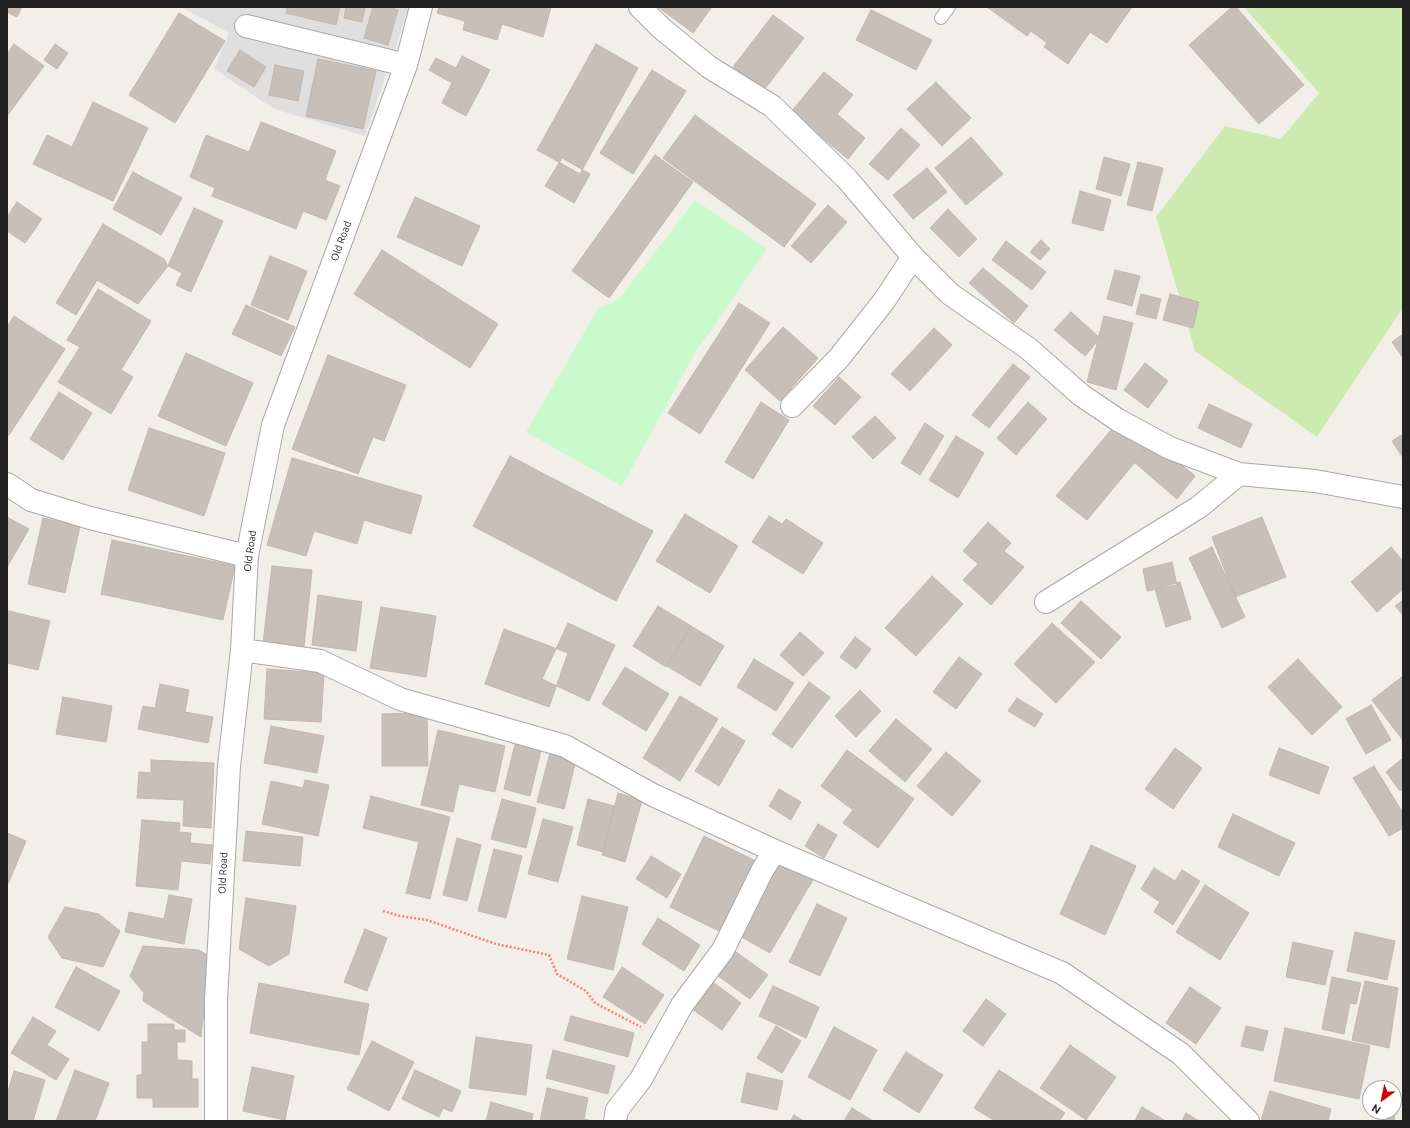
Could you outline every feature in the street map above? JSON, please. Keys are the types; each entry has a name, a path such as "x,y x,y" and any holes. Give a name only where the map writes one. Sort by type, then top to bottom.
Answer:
{"street":[{"name":"Old Road","path":"216,1121 216,999 228,774 242,650 247,556 273,426 406,65 422,7"},
{"path":"640,7 661,28 710,67 772,106 847,179 913,257 950,294 1029,349 1081,395 1118,420 1170,448 1239,474 1315,481 1403,497"},
{"path":"246,26 406,65"},
{"path":"792,406 839,358 884,301 913,257"},
{"path":"1046,602 1198,508 1239,474"},
{"path":"7,484 31,500 46,505 90,518 247,556"},
{"path":"242,650 320,661 400,699 565,746 653,795 775,851 1062,973 1181,1054 1248,1121"},
{"path":"615,1121 617,1110 641,1079 682,1004 722,950 763,869 775,851"}],"lane":[{"path":"942,18 949,7"}],"path":[{"path":"383,911 400,916 427,920 496,944 549,955 557,974 586,991 595,1003 663,1039"}],"shaded area":[{"path":"181,7 409,7 365,136 274,109 214,69 229,33"}],"green space":[{"path":"1244,7 1403,7 1403,308 1317,437 1195,351 1156,217 1225,126 1281,139 1319,93"},
{"path":"695,200 767,249 695,353 622,486 526,432 598,309 619,299"}],"building":[{"path":"7,7 22,7 17,17 7,12"},
{"path":"287,7 340,7 336,25 286,13"},
{"path":"346,7 365,7 362,22 344,18"},
{"path":"373,7 388,7 398,10 388,45 364,38"},
{"path":"439,7 551,7 543,37 502,24 497,40 463,30 465,21 437,13"},
{"path":"658,7 712,7 693,33"},
{"path":"987,7 1132,7 1107,43 1090,32 1068,64 1044,47 1047,43 1031,31 1027,36"},
{"path":"1232,7 1236,7 1304,85 1259,124 1189,45"},
{"path":"871,10 932,40 916,70 856,40"},
{"path":"179,13 225,41 175,123 129,95"},
{"path":"773,15 804,38 764,90 733,67"},
{"path":"14,44 44,66 7,116 7,54"},
{"path":"55,44 68,53 57,69 44,60"},
{"path":"596,44 638,68 580,174 537,150"},
{"path":"240,50 266,67 254,87 227,71"},
{"path":"462,56 490,70 466,116 442,103 452,83 429,70 436,58 456,68"},
{"path":"318,59 376,71 363,129 306,116"},
{"path":"275,65 304,71 298,101 269,95"},
{"path":"652,70 686,91 633,174 600,153"},
{"path":"824,72 853,95 837,114 865,138 848,159 791,112"},
{"path":"936,82 971,118 942,146 907,109"},
{"path":"93,102 148,128 113,201 33,164 47,135 72,147"},
{"path":"695,115 816,204 784,247 663,158"},
{"path":"261,122 336,151 325,180 340,186 326,220 303,211 296,229 212,196 215,188 190,177 206,135 249,152"},
{"path":"901,128 920,145 888,180 869,164"},
{"path":"971,137 1003,174 966,205 935,168"},
{"path":"655,155 693,182 609,298 572,271"},
{"path":"1104,157 1130,164 1121,196 1096,189"},
{"path":"562,158 590,174 574,203 545,186"},
{"path":"1138,162 1163,168 1152,211 1127,205"},
{"path":"927,168 947,192 913,219 893,195"},
{"path":"133,172 182,198 161,235 113,209"},
{"path":"1080,191 1111,200 1103,231 1072,223"},
{"path":"415,197 480,226 462,266 397,237"},
{"path":"17,202 42,219 25,243 7,231 7,217"},
{"path":"828,205 847,222 811,263 791,246"},
{"path":"194,208 223,221 191,292 176,285 182,273 168,266"},
{"path":"948,209 977,239 959,257 930,228"},
{"path":"103,224 164,259 168,266 138,304 97,280 76,315 56,303"},
{"path":"1041,240 1050,249 1040,260 1030,252"},
{"path":"1006,241 1046,272 1032,290 992,260"},
{"path":"382,250 498,324 470,368 354,294"},
{"path":"270,256 307,271 288,320 251,305"},
{"path":"983,268 1028,306 1014,323 969,283"},
{"path":"1115,270 1140,276 1132,306 1107,299"},
{"path":"98,289 151,321 121,370 133,377 111,414 58,382 80,347 67,340"},
{"path":"1141,294 1161,299 1156,319 1136,314"},
{"path":"1170,294 1199,302 1193,328 1163,320"},
{"path":"739,303 770,323 700,434 668,413"},
{"path":"246,305 295,327 281,356 232,334"},
{"path":"1071,312 1100,338 1085,356 1054,330"},
{"path":"14,316 65,349 9,435 7,434 7,327"},
{"path":"1104,316 1133,323 1116,390 1087,382"},
{"path":"783,327 818,358 780,401 745,370"},
{"path":"934,328 952,345 910,391 891,374"},
{"path":"1403,334 1403,358 1392,342"},
{"path":"186,353 253,383 226,446 158,416"},
{"path":"328,355 406,385 384,441 373,437 358,474 292,449"},
{"path":"1145,363 1168,381 1148,408 1124,390"},
{"path":"1013,364 1030,377 989,428 972,415"},
{"path":"839,377 861,397 835,425 813,406"},
{"path":"59,392 92,413 63,460 30,439"},
{"path":"761,402 789,420 753,479 725,462"},
{"path":"1028,402 1047,419 1016,455 997,438"},
{"path":"1209,404 1252,424 1241,448 1198,428"},
{"path":"875,416 896,438 873,459 852,437"},
{"path":"925,423 944,436 920,475 901,463"},
{"path":"1116,424 1146,449 1087,520 1056,496"},
{"path":"149,428 225,453 204,516 128,490"},
{"path":"1403,434 1403,458 1392,441"},
{"path":"956,436 984,453 958,498 929,480"},
{"path":"1153,441 1195,476 1177,499 1134,462"},
{"path":"510,456 653,531 616,601 473,526"},
{"path":"292,458 422,496 411,534 364,520 357,544 314,531 306,556 267,545"},
{"path":"685,514 738,546 710,593 656,561"},
{"path":"769,516 782,524 786,519 823,543 803,574 752,542"},
{"path":"7,517 29,529 7,567"},
{"path":"1262,517 1286,577 1235,597 1212,537"},
{"path":"43,518 80,526 65,593 28,584"},
{"path":"988,522 1011,543 1004,551 1024,567 991,605 963,580 978,564 963,551"},
{"path":"112,540 235,566 223,620 101,594"},
{"path":"1212,547 1245,617 1222,628 1189,558"},
{"path":"1391,547 1403,561 1403,589 1377,612 1351,582"},
{"path":"1172,562 1177,585 1147,591 1143,569"},
{"path":"272,566 312,570 304,647 263,643"},
{"path":"932,576 963,604 916,656 885,628"},
{"path":"1180,582 1191,619 1166,627 1155,589"},
{"path":"318,595 362,602 356,651 312,645"},
{"path":"1403,600 1403,615 1395,606"},
{"path":"1081,601 1121,637 1101,659 1061,623"},
{"path":"658,606 691,626 666,667 633,646"},
{"path":"381,607 436,616 426,677 370,668"},
{"path":"9,611 50,621 38,670 7,663 7,619"},
{"path":"568,623 615,645 589,701 542,679"},
{"path":"1052,623 1095,662 1056,703 1014,664"},
{"path":"691,626 724,646 700,686 667,666"},
{"path":"504,629 568,653 549,707 485,684"},
{"path":"800,632 824,653 803,676 780,655"},
{"path":"855,637 871,649 856,669 840,657"},
{"path":"959,657 982,674 956,709 933,692"},
{"path":"754,659 794,683 776,711 737,687"},
{"path":"1298,659 1342,707 1312,735 1268,687"},
{"path":"625,667 669,694 646,731 602,704"},
{"path":"267,669 324,673 321,722 264,719"},
{"path":"1403,676 1403,739 1402,739 1372,700"},
{"path":"809,682 830,697 792,748 772,734"},
{"path":"160,684 189,690 185,712 213,717 208,743 138,729 143,706 155,708"},
{"path":"860,690 881,711 856,737 835,716"},
{"path":"680,696 718,719 680,781 643,758"},
{"path":"63,697 112,706 106,742 56,734"},
{"path":"1017,698 1043,714 1035,727 1008,711"},
{"path":"1371,705 1391,740 1366,754 1346,719"},
{"path":"427,713 428,766 382,766 382,714"},
{"path":"896,719 932,749 905,782 869,751"},
{"path":"271,726 324,736 317,773 264,763"},
{"path":"722,727 745,741 719,786 695,771"},
{"path":"438,730 505,746 495,792 459,784 453,812 421,805"},
{"path":"517,736 543,742 530,796 504,789"},
{"path":"1175,748 1202,768 1173,809 1145,789"},
{"path":"1279,748 1329,767 1319,794 1269,775"},
{"path":"847,750 914,799 878,848 843,823 853,810 821,786"},
{"path":"946,752 981,781 952,816 917,786"},
{"path":"550,753 576,760 564,809 537,802"},
{"path":"1403,758 1403,788 1400,791 1386,772"},
{"path":"151,760 214,763 211,828 183,826 184,800 137,798 139,772 151,773"},
{"path":"1374,766 1403,813 1403,828 1389,836 1353,778"},
{"path":"305,780 329,785 318,836 262,824 271,781 303,788"},
{"path":"779,789 801,802 791,820 769,806"},
{"path":"618,793 642,800 625,862 602,855"},
{"path":"371,796 450,817 430,899 406,893 419,842 363,828"},
{"path":"502,799 536,808 526,848 491,839"},
{"path":"588,799 614,806 603,852 577,845"},
{"path":"1233,814 1295,843 1279,876 1218,847"},
{"path":"543,819 573,827 558,882 528,874"},
{"path":"142,820 180,823 179,832 191,833 190,843 212,845 210,864 181,861 178,890 136,886"},
{"path":"818,824 837,835 824,858 805,846"},
{"path":"246,831 303,837 300,866 243,861"},
{"path":"7,833 26,841 8,884 7,883"},
{"path":"704,836 756,861 721,932 670,907"},
{"path":"457,838 481,845 467,901 443,895"},
{"path":"1091,845 1136,866 1105,935 1060,914"},
{"path":"494,849 522,856 506,918 478,911"},
{"path":"651,856 681,874 667,898 636,879"},
{"path":"781,859 814,878 770,953 738,935"},
{"path":"1154,868 1175,881 1182,870 1200,881 1173,925 1154,912 1160,902 1141,889"},
{"path":"1205,885 1249,913 1220,960 1176,932"},
{"path":"169,895 192,899 184,944 125,932 129,912 164,919"},
{"path":"582,896 628,907 613,970 567,959"},
{"path":"246,898 296,906 289,954 269,966 239,949"},
{"path":"817,904 847,918 820,976 789,962"},
{"path":"65,907 99,914 120,931 103,967 62,958 48,937"},
{"path":"658,918 700,945 684,971 642,944"},
{"path":"365,929 387,938 367,991 344,982"},
{"path":"1355,932 1395,941 1387,980 1347,971"},
{"path":"1293,942 1333,951 1325,985 1286,977"},
{"path":"143,946 199,950 210,957 201,1037 143,1001 144,993 130,976"},
{"path":"732,949 768,975 750,999 714,973"},
{"path":"76,967 120,991 99,1031 55,1007"},
{"path":"622,967 664,995 645,1024 603,997"},
{"path":"706,977 741,1003 722,1030 686,1005"},
{"path":"1332,977 1361,983 1356,1004 1350,1003 1344,1034 1322,1029"},
{"path":"1365,981 1398,988 1389,1048 1352,1040"},
{"path":"259,983 369,1004 359,1055 250,1033"},
{"path":"773,986 819,1007 806,1038 759,1016"},
{"path":"1190,987 1221,1008 1196,1044 1166,1023"},
{"path":"986,999 1006,1014 983,1046 963,1031"},
{"path":"571,1016 634,1033 628,1057 564,1040"},
{"path":"33,1017 56,1031 47,1045 69,1059 56,1080 11,1053"},
{"path":"148,1024 174,1024 174,1030 185,1030 185,1042 177,1042 177,1060 192,1061 192,1079 198,1079 198,1107 153,1107 153,1098 137,1098 137,1075 142,1075 142,1042 148,1042"},
{"path":"776,1026 801,1041 782,1073 757,1058"},
{"path":"1246,1026 1268,1031 1263,1051 1241,1046"},
{"path":"834,1027 877,1050 850,1100 808,1077"},
{"path":"1285,1028 1370,1046 1359,1099 1274,1081"},
{"path":"476,1037 532,1045 526,1095 469,1088"},
{"path":"372,1041 414,1062 389,1111 347,1089"},
{"path":"1070,1045 1116,1077 1086,1120 1040,1088"},
{"path":"553,1050 615,1066 608,1094 546,1078"},
{"path":"906,1052 943,1075 919,1113 883,1090"},
{"path":"252,1067 294,1076 285,1120 243,1111"},
{"path":"75,1070 109,1083 95,1121 56,1121"},
{"path":"415,1070 461,1091 452,1112 443,1108 439,1117 402,1099"},
{"path":"999,1070 1065,1113 1059,1121 1041,1121 1038,1119 1036,1121 995,1121 974,1108"},
{"path":"14,1071 45,1080 33,1121 7,1121 7,1095"},
{"path":"747,1073 783,1081 777,1110 741,1102"},
{"path":"547,1088 588,1098 584,1119 594,1121 540,1121"},
{"path":"1270,1091 1331,1109 1328,1121 1261,1121"},
{"path":"491,1102 533,1114 532,1121 486,1121"},
{"path":"1142,1107 1166,1121 1135,1121"},
{"path":"852,1108 873,1121 844,1121"},
{"path":"1186,1113 1199,1121 1182,1121"},
{"path":"794,1115 804,1121 790,1121"}]}
